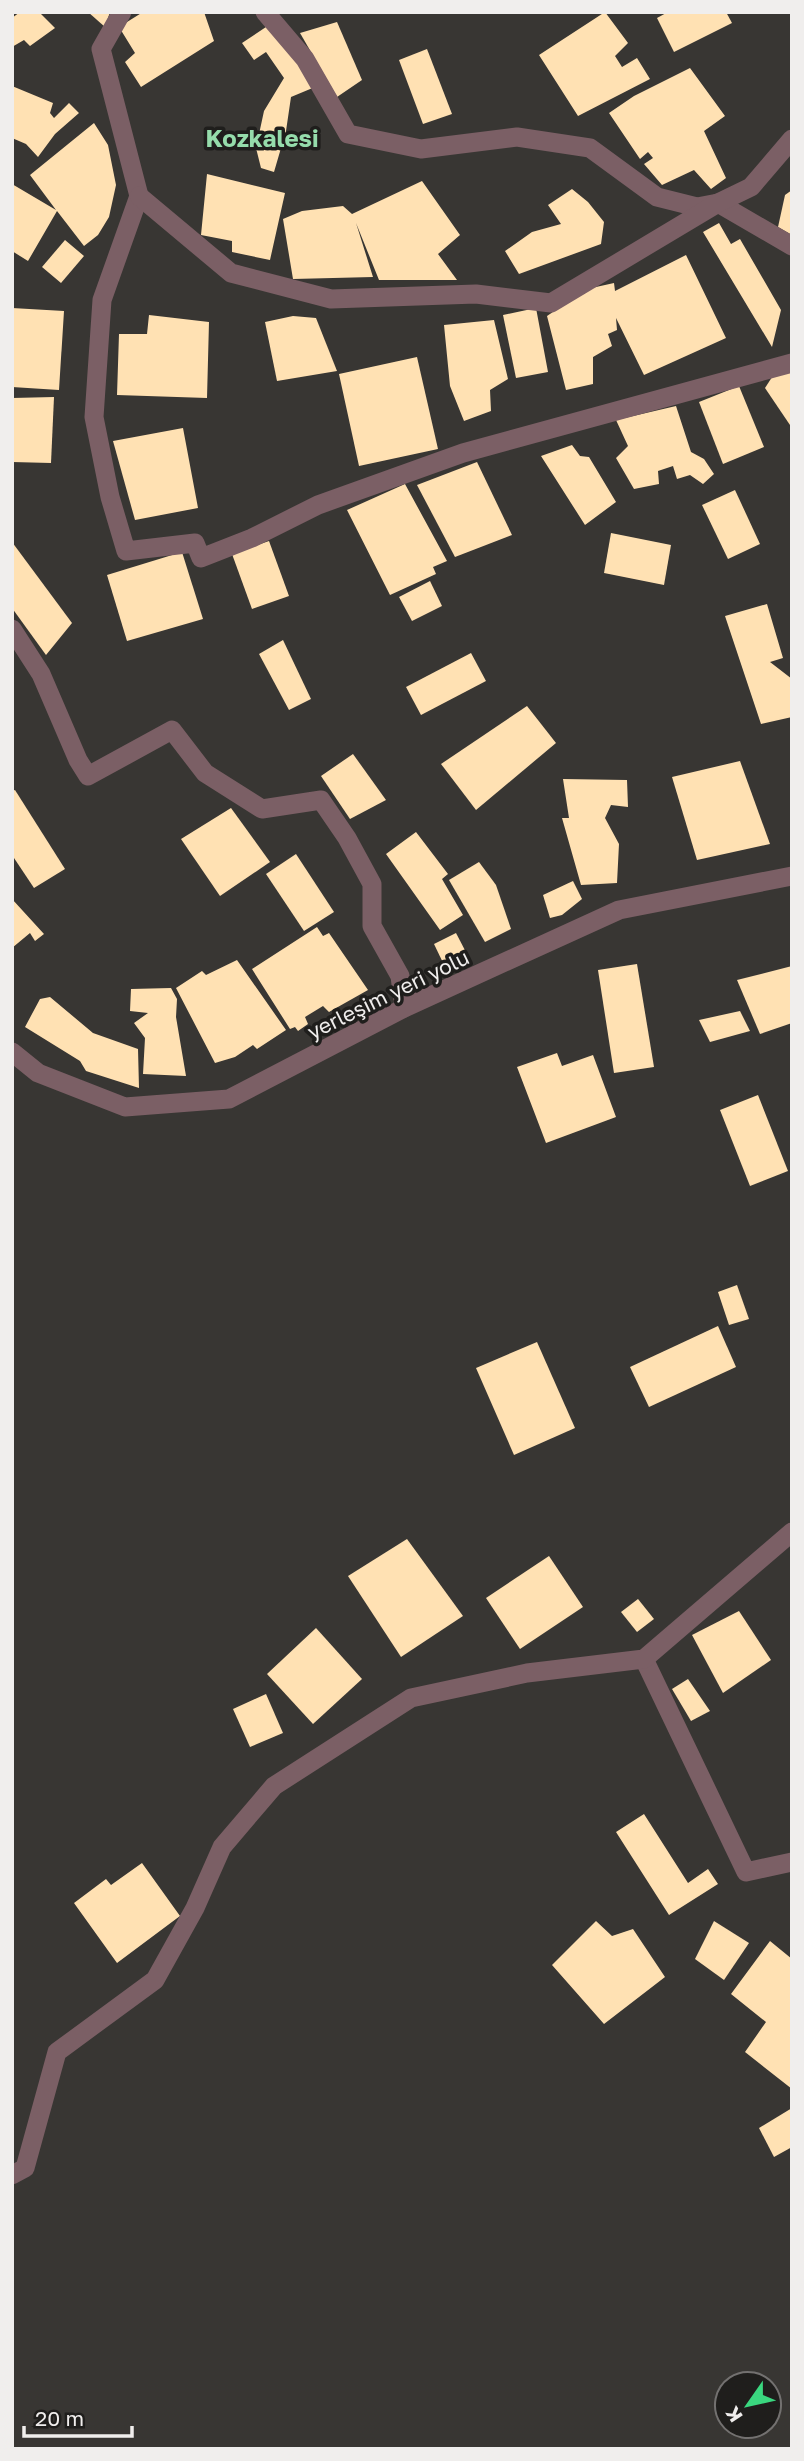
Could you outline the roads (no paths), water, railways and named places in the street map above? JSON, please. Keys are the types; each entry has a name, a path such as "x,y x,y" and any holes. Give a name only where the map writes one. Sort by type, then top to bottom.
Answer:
{"street":[{"path":"122,12 101,49 139,196 102,300 94,417 110,497 127,551 195,542 201,558 252,538 318,505 463,453 792,363"},
{"path":"265,12 305,59 348,134 421,149 517,137 590,148 657,197 697,207 718,203 792,246"},
{"path":"139,196 231,273 331,299 476,293 551,303 718,203 751,187 792,139"},
{"path":"12,629 41,674 78,760 88,776 172,730 205,773 262,808 321,800 347,838 372,884 372,926 400,976 404,1008"},
{"name":"yerleşim yeri yolu","path":"12,1052 38,1073 125,1107 229,1100 404,1008 619,910 792,876"},
{"path":"12,2175 25,2168 57,2052 155,1980 195,1908 222,1847 274,1787 411,1698 527,1672 644,1659 792,1532"},
{"path":"644,1659 746,1872 792,1862"}],"district":[{"name":"Kozkalesi","path":"262,137"}]}
